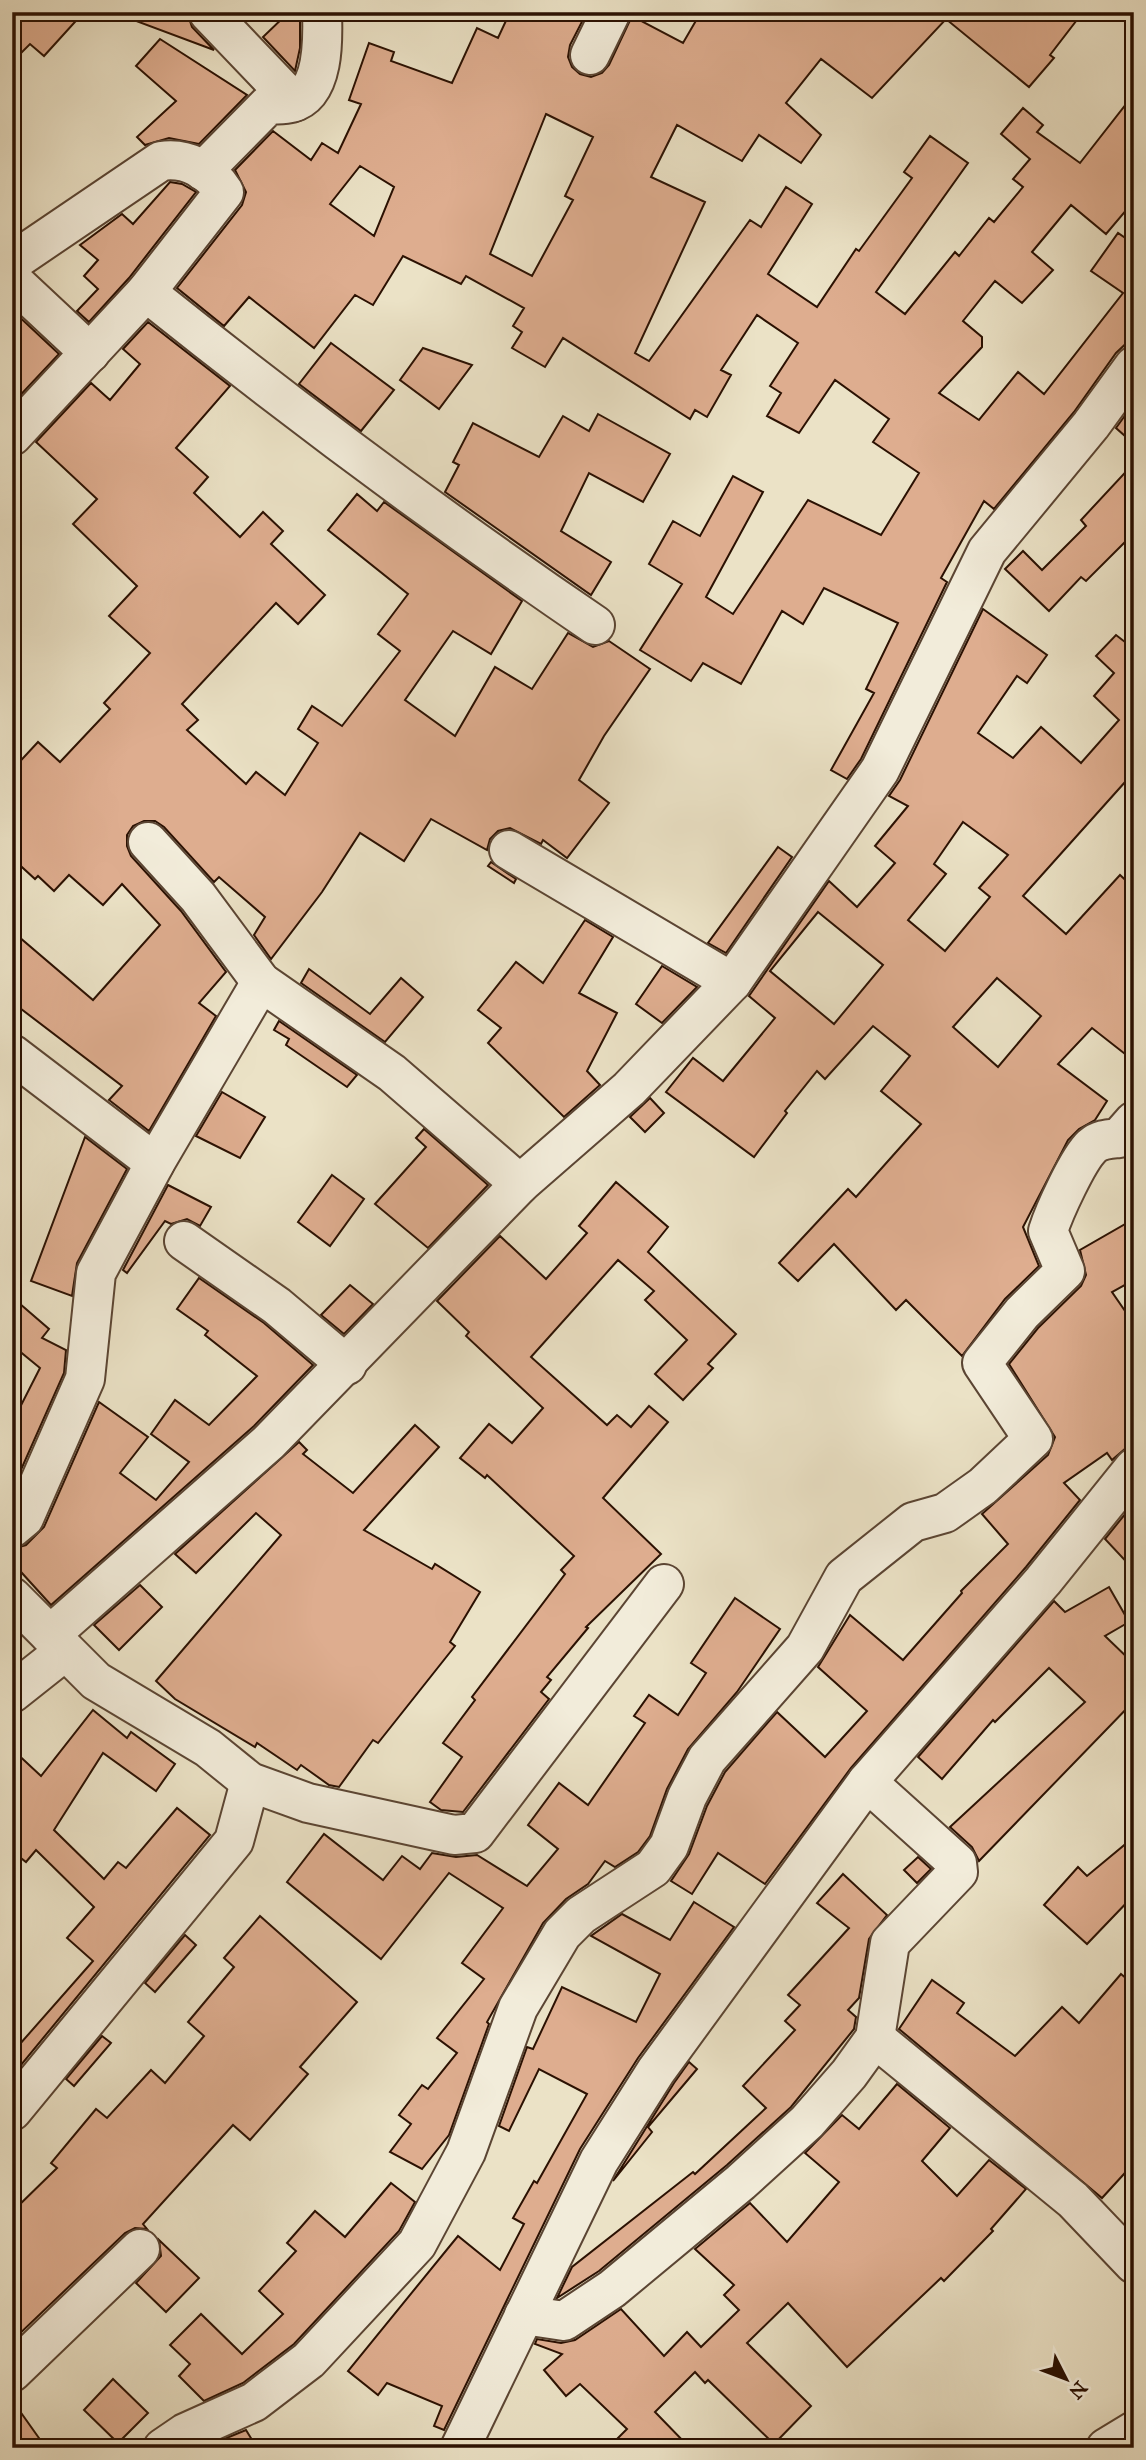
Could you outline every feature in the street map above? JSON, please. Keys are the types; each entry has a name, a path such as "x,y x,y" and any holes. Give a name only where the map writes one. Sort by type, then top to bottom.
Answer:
{"street":[{"path":"208,12 294,103"},
{"path":"203,171 268,105 294,103 309,88 319,71 322,12"},
{"path":"590,54 611,12"},
{"path":"12,262 161,162 180,158 203,171 224,192 222,198 146,292 12,436"},
{"path":"12,280 90,354"},
{"path":"146,292 352,453 595,625"},
{"path":"12,1693 58,1643 347,1365 520,1184 629,1089 733,982 880,771 987,551 1091,425 1134,366"},
{"path":"148,842 198,897 261,982 392,1073 520,1184"},
{"path":"509,850 733,982"},
{"path":"12,1528 24,1518 85,1379 96,1273 155,1163 261,982"},
{"path":"12,1054 155,1163"},
{"path":"163,2448 185,2433 254,2402 309,2360 417,2244 466,2152 518,2008 562,1934 581,1915 653,1868 669,1846 687,1797 707,1759 805,1648 845,1577 913,1522 945,1513 973,1493 1033,1439 982,1363 1021,1313 1065,1270 1048,1231 1055,1210 1091,1147 1102,1140 1119,1138 1134,1121"},
{"path":"184,1241 277,1306 347,1365"},
{"path":"460,2448 599,2161 642,2094 867,1782 1043,1581 1134,1468"},
{"path":"12,1597 96,1681 208,1748 250,1782 308,1803 454,1835 475,1833 664,1584"},
{"path":"12,2111 234,1841 250,1782"},
{"path":"524,2315 564,2321 612,2289 741,2182 807,2122 849,2074 875,2038 890,1943 958,1872 957,1863 867,1782"},
{"path":"875,2038 1073,2200 1134,2264"},
{"path":"12,2372 140,2249"},
{"path":"1106,2448 1134,2431"}],"building":[{"path":"12,12 84,12 44,56 30,44 12,62"},
{"path":"121,12 187,12 192,27 214,50 120,15"},
{"path":"289,12 300,12 300,48 295,71 263,37"},
{"path":"510,12 587,12 570,45 568,57 572,67 580,74 591,77 602,73 609,65 632,16 683,43 701,12 1083,12 1050,55 1054,58 1029,87 946,19 872,98 821,59 786,103 821,135 801,163 759,135 742,161 677,125 651,177 705,202 635,353 649,361 750,220 761,227 786,187 812,204 768,274 817,307 856,249 859,251 912,178 904,172 930,136 968,163 876,292 905,314 955,252 959,256 989,218 994,222 1023,187 1013,179 1030,159 1001,134 1023,108 1043,125 1037,132 1080,163 1134,94 1134,201 1106,234 1071,205 1032,252 1053,270 1022,303 995,281 963,321 982,337 982,347 939,393 979,420 1018,372 1044,394 1123,293 1091,271 1118,233 1134,244 1134,336 1116,353 1074,412 994,509 984,501 941,578 947,582 861,759 847,779 831,770 874,693 866,689 898,623 824,588 803,624 782,611 741,684 703,663 691,681 640,650 682,584 649,564 673,521 700,536 733,476 763,492 706,597 733,614 808,500 881,535 919,473 873,442 889,419 835,380 799,433 767,416 781,393 770,386 798,343 757,315 721,370 731,375 707,417 695,410 690,419 563,338 545,367 512,348 522,332 513,326 524,308 466,276 461,284 403,256 373,305 355,295 314,348 249,297 224,326 177,288 242,205 246,192 235,170 273,131 311,160 322,143 338,153 361,104 349,100 369,43 394,52 391,61 452,83 477,28 498,38","holes":["546,114 593,137 565,196 573,200 532,276 490,254","360,166 394,187 374,236 330,204"]},
{"path":"160,39 247,95 199,144 169,138 145,145 137,137 176,101 136,66"},
{"path":"170,182 182,184 196,192 129,278 89,322 77,311 98,289 84,276 98,260 80,245 122,214 133,224"},
{"path":"12,310 59,354 12,404"},
{"path":"148,322 230,386 176,448 208,477 194,493 240,537 263,512 283,531 271,544 325,595 298,624 276,603 182,704 198,720 187,730 246,784 256,772 285,795 318,743 298,729 312,706 342,726 400,651 378,634 408,594 328,530 357,494 377,511 384,502 522,601 491,654 453,631 405,700 455,736 495,667 532,689 568,633 593,647 609,641 650,669 604,736 579,780 609,803 567,858 543,840 541,844 510,828 498,831 490,839 487,850 431,819 404,861 360,833 322,892 271,959 254,935 265,917 219,877 214,882 164,827 155,821 144,821 133,826 127,835 131,856 181,911 226,972 199,1003 216,1016 149,1131 109,1100 122,1086 12,1002 12,931 93,1000 160,925 122,884 103,905 69,875 54,891 38,876 35,879 12,858 12,770 38,742 60,762 110,709 104,703 150,653 109,616 137,586 73,524 97,499 36,442 91,383 110,400 140,364 123,349"},
{"path":"331,343 394,390 361,431 299,384"},
{"path":"423,348 472,365 439,409 400,380"},
{"path":"1134,403 1134,444 1116,428"},
{"path":"598,414 670,454 643,502 589,473 561,531 611,562 591,595 445,492 459,465 453,462 473,423 539,457 563,416 589,431"},
{"path":"1134,463 1134,533 1086,581 1081,577 1049,611 1005,569 1023,551 1042,570 1086,526 1081,520"},
{"path":"983,609 1047,655 1027,683 1017,676 978,733 1013,758 1041,727 1081,763 1119,720 1094,696 1114,673 1096,656 1116,635 1134,649 1134,772 1023,896 1066,934 1120,875 1134,888 1134,1061 1092,1028 1058,1064 1107,1101 1095,1120 1079,1129 1068,1140 1023,1227 1039,1266 1005,1299 962,1356 906,1300 896,1310 834,1244 798,1281 779,1263 848,1189 856,1197 921,1124 881,1091 910,1056 873,1026 825,1079 817,1071 785,1111 787,1113 754,1157 666,1092 693,1058 723,1081 775,1018 749,996 829,881 857,907 895,863 875,846 908,806 889,796 900,780","holes":["963,822 1008,855 979,888 990,897 945,951 908,920 946,874 934,864","818,912 883,965 834,1024 770,971","997,978 1041,1016 998,1067 953,1027"]},
{"path":"778,847 792,857 726,953 708,943"},
{"path":"491,862 516,879 514,883 488,866"},
{"path":"585,920 613,937 579,993 617,1013 587,1071 600,1085 564,1117 488,1043 501,1028 478,1010 516,962 543,983"},
{"path":"662,966 697,987 662,1023 636,1004"},
{"path":"309,969 370,1014 401,978 423,997 385,1042 301,983"},
{"path":"279,1021 357,1075 347,1087 286,1045 289,1039 274,1030"},
{"path":"222,1092 265,1117 240,1158 196,1136"},
{"path":"650,1098 664,1113 645,1132 630,1117"},
{"path":"424,1129 488,1185 428,1248 375,1204 426,1147 416,1138"},
{"path":"85,1137 127,1169 77,1263 72,1296 31,1281"},
{"path":"332,1175 364,1199 330,1246 298,1222"},
{"path":"616,1182 668,1227 648,1252 736,1334 708,1364 713,1368 683,1400 655,1374 687,1340 645,1300 654,1291 618,1260 531,1357 607,1425 617,1415 631,1427 649,1406 668,1422 603,1498 661,1554 586,1627 588,1628 547,1677 551,1680 541,1692 549,1699 463,1812 441,1810 430,1802 462,1757 443,1743 475,1700 472,1697 565,1574 561,1570 574,1556 487,1475 485,1478 460,1458 489,1424 512,1443 543,1408 466,1336 469,1332 437,1301 500,1236 546,1279 587,1233 579,1226"},
{"path":"168,1185 211,1207 200,1226 187,1219 171,1224 165,1221 127,1273 123,1270"},
{"path":"1134,1219 1134,1280 1112,1292 1134,1324 1134,1447 1126,1448 1112,1460 1107,1453 1064,1483 1080,1500 1026,1567 851,1768 765,1884 718,1853 692,1894 671,1881 689,1854 707,1806 725,1772 777,1712 825,1757 867,1711 818,1667 850,1615 903,1660 961,1591 1008,1544 982,1514 1048,1455 1055,1437 1009,1364 1038,1328 1081,1286 1086,1275 1080,1250"},
{"path":"199,1278 264,1323 313,1365 254,1426 51,1605 12,1562 12,1549 26,1545 44,1527 99,1402 148,1437 120,1473 156,1500 189,1462 151,1434 175,1400 209,1425 257,1376 205,1335 208,1331 177,1309"},
{"path":"350,1285 373,1304 344,1334 321,1315"},
{"path":"12,1297 49,1329 42,1338 66,1350 64,1373 12,1490 12,1423 40,1368 12,1345"},
{"path":"415,1425 439,1447 364,1530 432,1569 435,1564 480,1592 450,1642 455,1646 378,1743 373,1740 339,1787 329,1785 301,1765 297,1770 257,1743 255,1747 175,1699 156,1681 281,1535 256,1513 196,1573 175,1554 299,1442 307,1450 303,1454 353,1493"},
{"path":"1134,1503 1134,1570 1105,1539"},
{"path":"140,1585 162,1607 119,1650 94,1625"},
{"path":"1109,1587 1129,1622 1105,1636 1134,1664 1134,1701 979,1861 972,1847 950,1827 1085,1702 1049,1668 995,1722 993,1720 942,1779 918,1757 1054,1601 1065,1612"},
{"path":"735,1598 780,1629 737,1692 688,1749 667,1789 650,1836 638,1852 615,1867 605,1861 588,1884 566,1899 543,1923 487,2022 489,2024 449,2135 422,2169 390,2152 411,2124 399,2115 422,2085 428,2089 457,2053 437,2038 484,1979 462,1963 503,1908 449,1873 381,1959 287,1882 324,1834 383,1880 402,1856 420,1869 432,1853 456,1857 477,1855 527,1886 558,1849 528,1825 559,1783 588,1805 645,1723 634,1716 649,1695 678,1715 706,1673 691,1663"},
{"path":"93,1710 127,1738 131,1732 175,1764 156,1791 103,1753 54,1830 104,1879 118,1862 126,1868 177,1808 210,1835 12,2076 12,2053 93,1961 67,1938 94,1907 36,1850 26,1862 12,1851 12,1749 41,1776"},
{"path":"1134,1837 1134,1895 1087,1944 1044,1905 1078,1867 1087,1876"},
{"path":"918,1857 931,1869 917,1883 904,1870"},
{"path":"843,1874 887,1915 869,1939 859,1998 848,2010 856,2017 854,2029 791,2107 727,2165 599,2271 557,2298 572,2267 693,2172 695,2174 766,2108 743,2086 795,2030 785,2021 800,2005 788,1995 849,1928 817,1903"},
{"path":"694,1902 734,1927 638,2058 580,2149 444,2430 434,2426 442,2406 387,2383 378,2395 348,2371 458,2236 500,2270 524,2224 513,2218 534,2181 537,2183 587,2094 539,2069 509,2131 499,2126 527,2047 533,2049 562,1987 636,2022 660,1974 591,1936 622,1914 670,1940"},
{"path":"260,1916 357,2002 300,2067 308,2074 250,2140 233,2125 143,2224 147,2229 135,2228 125,2233 12,2341 12,2212 57,2168 51,2163 96,2109 107,2118 151,2070 165,2083 204,2036 188,2022 234,1967 224,1958"},
{"path":"185,1935 196,1945 155,1992 145,1983"},
{"path":"1121,1974 1134,1985 1134,2163 1102,2198 899,2029 932,1980 964,2003 957,2013 1015,2056 1062,2007 1079,2023"},
{"path":"102,2036 111,2043 74,2086 66,2079"},
{"path":"689,2062 697,2069 648,2127 652,2132 613,2181 674,2083"},
{"path":"897,2084 950,2128 922,2161 957,2196 989,2160 1026,2189 991,2229 993,2231 944,2281 941,2278 847,2367 788,2303 747,2343 811,2406 774,2444 708,2380 705,2383 695,2372 655,2412 690,2448 608,2448 627,2429 580,2384 566,2396 544,2370 562,2354 535,2344 537,2339 561,2343 575,2340 621,2309 664,2356 687,2332 701,2347 739,2310 724,2295 734,2285 695,2249 750,2203 787,2242 839,2182 805,2153 842,2115 859,2129"},
{"path":"391,2183 415,2202 399,2231 294,2344 243,2383 204,2401 179,2376 190,2364 170,2345 201,2314 242,2354 283,2314 259,2291 296,2251 287,2243 315,2211 345,2237"},
{"path":"159,2240 199,2278 166,2312 136,2283 161,2256"},
{"path":"113,2379 148,2413 118,2443 84,2410"},
{"path":"12,2400 46,2448 12,2448"},
{"path":"246,2430 257,2448 230,2448 224,2439"}]}
